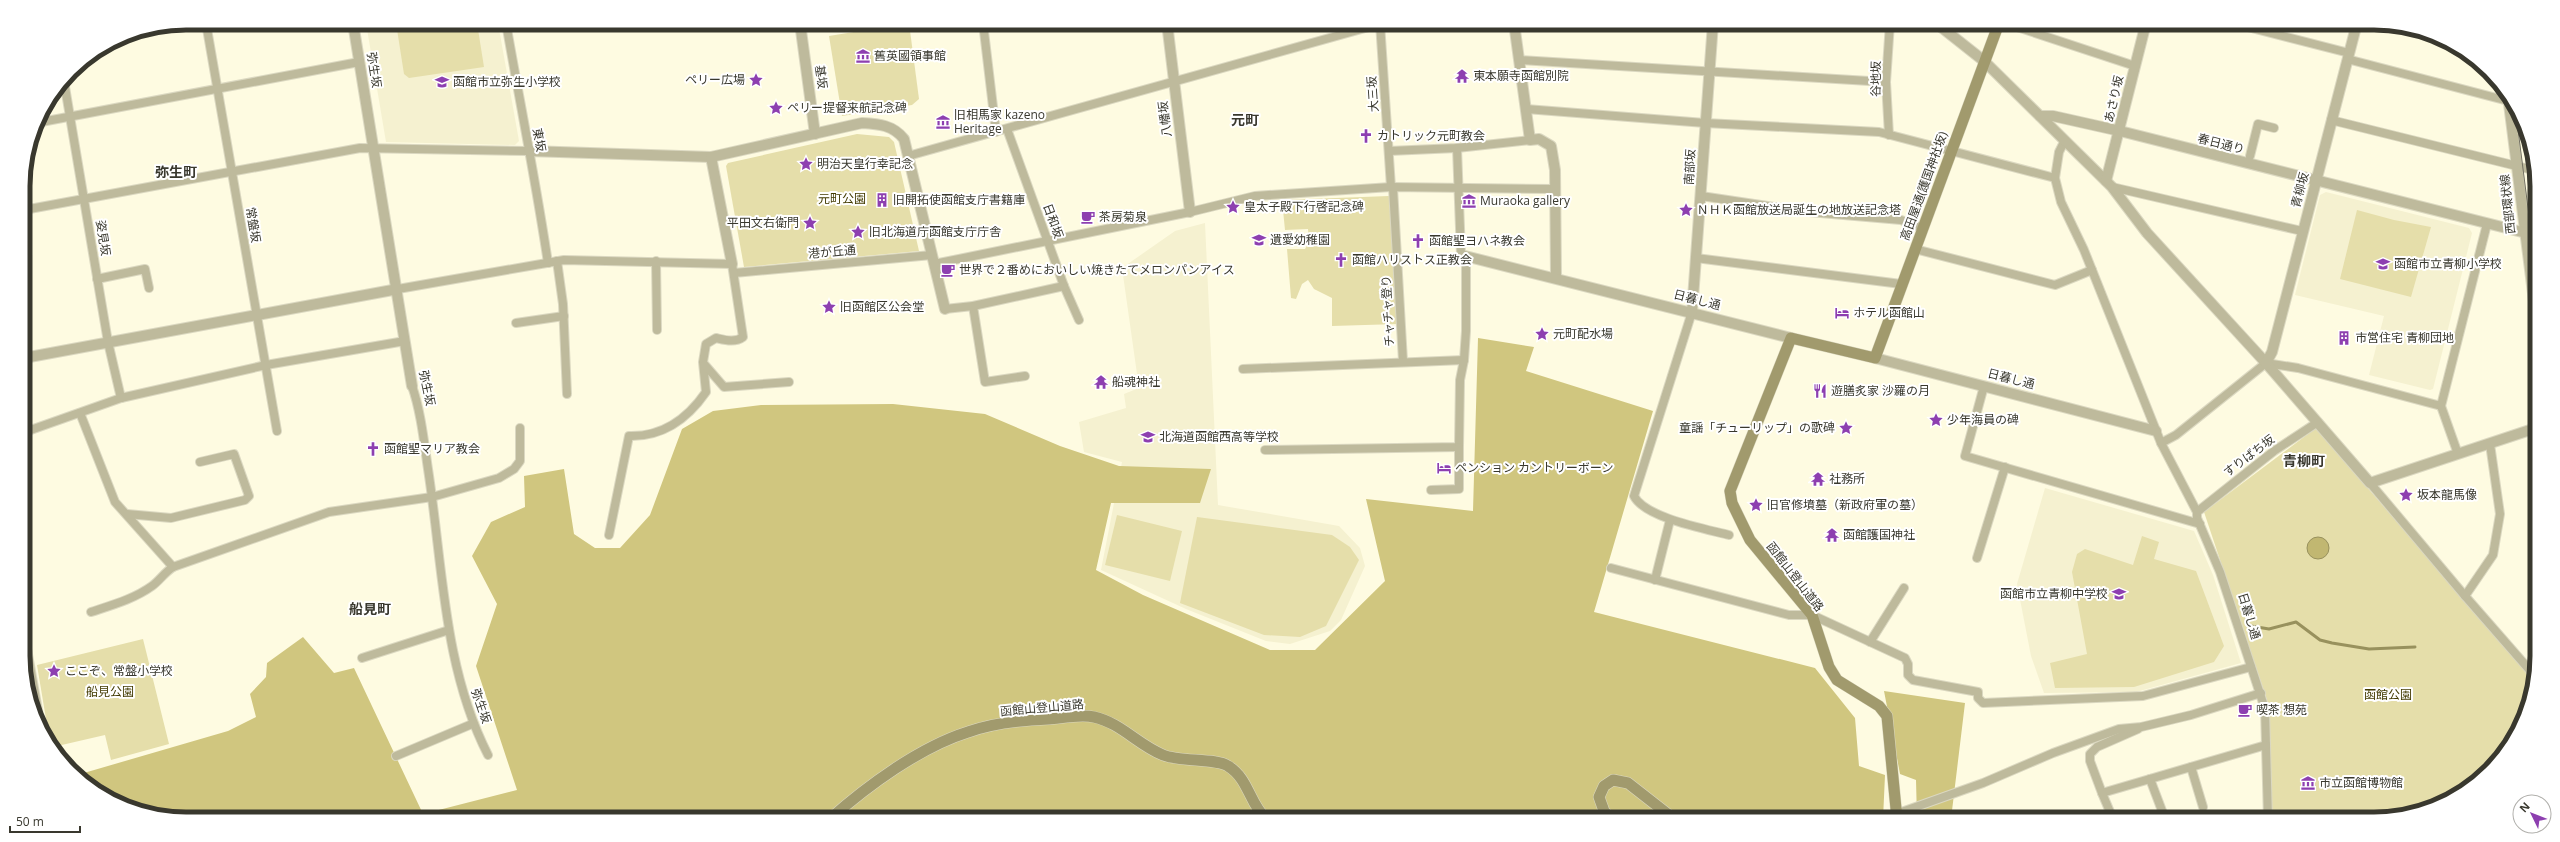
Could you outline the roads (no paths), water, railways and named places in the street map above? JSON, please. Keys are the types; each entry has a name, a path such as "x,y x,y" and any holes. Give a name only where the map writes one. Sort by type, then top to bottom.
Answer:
{"main road":[{"name":"高田屋通(護国神社坂)","path":"1875,358 1901,284 1996,30"},
{"name":"日暮し通","path":"1791,338 1875,358"},
{"name":"函館山登山道路","path":"1791,338 1730,491 1732,503 1750,540 1812,615 1829,667 1837,680 1879,706 1887,716 1895,812"},
{"name":"函館山登山道路","path":"838,812 884,777 940,744 967,732 1000,724 1036,719 1093,717 1117,725 1144,745 1163,755 1181,760 1227,765 1239,774 1249,790 1252,802 1260,812"},
{"path":"1605,812 1599,797 1604,786 1613,780 1628,783 1665,812"}],"street":[{"name":"常盤坂","path":"207,30 277,431"},
{"name":"弥生坂","path":"354,30 398,289 412,386 432,497 449,630 457,677 472,724 488,755"},
{"name":"東坂","path":"507,30 529,151 537,183 548,262"},
{"name":"基坂","path":"801,30 815,134"},
{"path":"984,30 996,132"},
{"name":"八幡坂","path":"1168,30 1190,212"},
{"path":"908,156 1356,30"},
{"name":"大三坂","path":"1381,30 1392,188"},
{"path":"1515,30 1530,140"},
{"name":"南部坂","path":"1692,312 1713,30"},
{"name":"谷地坂","path":"1889,135 1886,82 1890,30"},
{"path":"1945,30 1984,62 2109,184 2147,233 2318,422 2464,596 2530,670"},
{"path":"2026,30 2135,66"},
{"name":"あさり坂","path":"2109,184 2144,30"},
{"path":"2257,30 2503,98"},
{"name":"青柳坂","path":"2266,364 2272,352 2355,30"},
{"path":"1519,60 1886,82"},
{"path":"44,122 218,90 359,62"},
{"name":"姿見坂","path":"65,87 108,342 121,398"},
{"path":"1526,109 1706,124 1889,135 2055,178"},
{"name":"西部環状線","path":"2511,112 2517,166 2530,234"},
{"name":"春日通り","path":"2040,116 2053,116 2120,131 2530,234"},
{"path":"2331,120 2529,169"},
{"path":"30,209 232,171 373,147 710,157 862,123 885,126 898,132 904,139 945,309 973,306 1064,286"},
{"path":"2250,156 2258,124 2274,128"},
{"name":"日和坂","path":"1007,129 1064,286 1079,320"},
{"path":"1389,151 1457,148 1539,139 1551,146 1555,170 1556,278"},
{"path":"2065,140 2059,152 2055,178 2065,212 2092,270 2156,431"},
{"path":"1431,490 1459,489 1460,380 1464,360 1464,255 1458,188 1457,148"},
{"path":"608,536 629,436 642,437 663,431 694,410 706,392 703,362 706,344 710,340 716,338 730,341 739,340 743,337 733,269 710,157"},
{"path":"2109,184 2302,231"},
{"name":"港が丘通","path":"398,289 557,261 656,261 733,269 933,260 1048,241 1190,212 1255,196 1392,188 1554,189"},
{"name":"チャチャ登り","path":"1392,188 1402,361"},
{"path":"1701,196 1802,211 1901,220 1922,228"},
{"path":"2458,454 2441,406 2487,224"},
{"path":"1915,249 2055,285 2092,270"},
{"name":"日暮し通","path":"1464,255 1791,338"},
{"path":"1696,258 1901,284"},
{"path":"557,261 564,316 567,394"},
{"path":"656,261 657,330"},
{"path":"97,279 145,269 149,288"},
{"path":"30,357 398,289"},
{"path":"973,306 985,382 1025,376"},
{"path":"1692,312 1634,496 1637,503 1670,520 1729,535"},
{"path":"516,323 564,316"},
{"path":"30,430 121,398 266,365 405,341"},
{"name":"日暮し通","path":"1875,358 2156,431 2197,512 2200,524 2220,572 2261,693 2266,718 2268,812"},
{"path":"1243,369 1402,361 1464,360"},
{"path":"703,362 724,387 789,382"},
{"path":"2161,443 2176,435 2266,364 2298,368 2441,406"},
{"path":"1984,386 1965,456 2200,524"},
{"path":"80,413 115,502 173,567"},
{"name":"すりばち坂","path":"2197,512 2274,451 2318,422"},
{"path":"91,612 136,595 152,586 164,573 173,567 329,512 432,497 481,485 499,478 514,469 520,461 520,428"},
{"path":"2370,483 2530,430"},
{"path":"2464,596 2493,555 2499,521 2500,514 2490,444"},
{"path":"1266,450 1459,447"},
{"path":"127,514 171,518 245,500 249,496 234,454 200,462"},
{"path":"1977,558 2005,467"},
{"path":"1655,580 1670,520"},
{"path":"1611,568 1789,615 1812,615 1905,658 1908,664 1908,675 1913,680 1978,692 1978,698 1983,703 2143,696 2251,667"},
{"path":"1870,642 1904,588"},
{"path":"362,658 449,630"},
{"path":"2110,812 2090,761 2090,754 2097,747 2141,727 2261,693"},
{"path":"396,756 472,724"},
{"path":"1909,812 1983,783 2053,753 2118,729 2141,727"},
{"path":"2102,793 2266,745"},
{"path":"2191,767 2203,807"},
{"path":"2150,779 2162,812"}],"waterway":[{"path":"2251,626 2269,629 2296,622 2320,640 2332,643 2369,649 2415,647"}],"tram line":[{"path":"2518,126 2530,224"}],"place":[{"name":"舊英國領事館","path":"863,56"},
{"name":"東本願寺函館別院","path":"1462,76"},
{"name":"ペリー広場","path":"756,80"},
{"name":"函館市立弥生小学校","path":"442,82"},
{"name":"ペリー提督来航記念碑","path":"776,108"},
{"name":"旧相馬家 kazeno Heritage","path":"943,122"},
{"name":"カトリック元町教会","path":"1366,136"},
{"name":"明治天皇行幸記念","path":"806,164"},
{"name":"旧開拓使函館支庁書籍庫","path":"882,200"},
{"name":"Muraoka gallery","path":"1469,201"},
{"name":"皇太子殿下行啓記念碑","path":"1233,207"},
{"name":"ＮＨＫ函館放送局誕生の地放送記念塔","path":"1686,210"},
{"name":"茶房菊泉","path":"1088,217"},
{"name":"平田文右衛門","path":"810,223"},
{"name":"旧北海道庁函館支庁庁舎","path":"858,232"},
{"name":"遺愛幼稚園","path":"1259,240"},
{"name":"函館聖ヨハネ教会","path":"1418,241"},
{"name":"函館ハリストス正教会","path":"1341,260"},
{"name":"函館市立青柳小学校","path":"2383,264"},
{"name":"世界で２番めにおいしい焼きたてメロンパンアイス","path":"948,270"},
{"name":"旧函館区公会堂","path":"829,307"},
{"name":"ホテル函館山","path":"1842,313"},
{"name":"元町配水場","path":"1542,334"},
{"name":"市営住宅 青柳団地","path":"2344,338"},
{"name":"船魂神社","path":"1101,382"},
{"name":"遊膳炙家 沙羅の月","path":"1820,391"},
{"name":"少年海員の碑","path":"1936,420"},
{"name":"童謡「チューリップ」の歌碑","path":"1846,428"},
{"name":"北海道函館西高等学校","path":"1148,437"},
{"name":"函館聖マリア教会","path":"373,449"},
{"name":"ペンション カントリーボーン","path":"1444,468"},
{"name":"社務所","path":"1818,479"},
{"name":"坂本龍馬像","path":"2406,495"},
{"name":"旧官修墳墓（新政府軍の墓）","path":"1756,505"},
{"name":"函館護国神社","path":"1832,535"},
{"name":"函館市立青柳中学校","path":"2119,594"},
{"name":"ここぞ、常盤小学校","path":"54,671"},
{"name":"喫茶 想苑","path":"2245,710"},
{"name":"市立函館博物館","path":"2308,783"}],"district":[{"name":"元町","path":"1245,120"},
{"name":"弥生町","path":"176,172"},
{"name":"青柳町","path":"2304,461"},
{"name":"船見町","path":"370,609"}],"park label":[{"name":"元町公園","path":"842,199"},
{"name":"船見公園","path":"110,692"},
{"name":"函館公園","path":"2388,695"}]}
